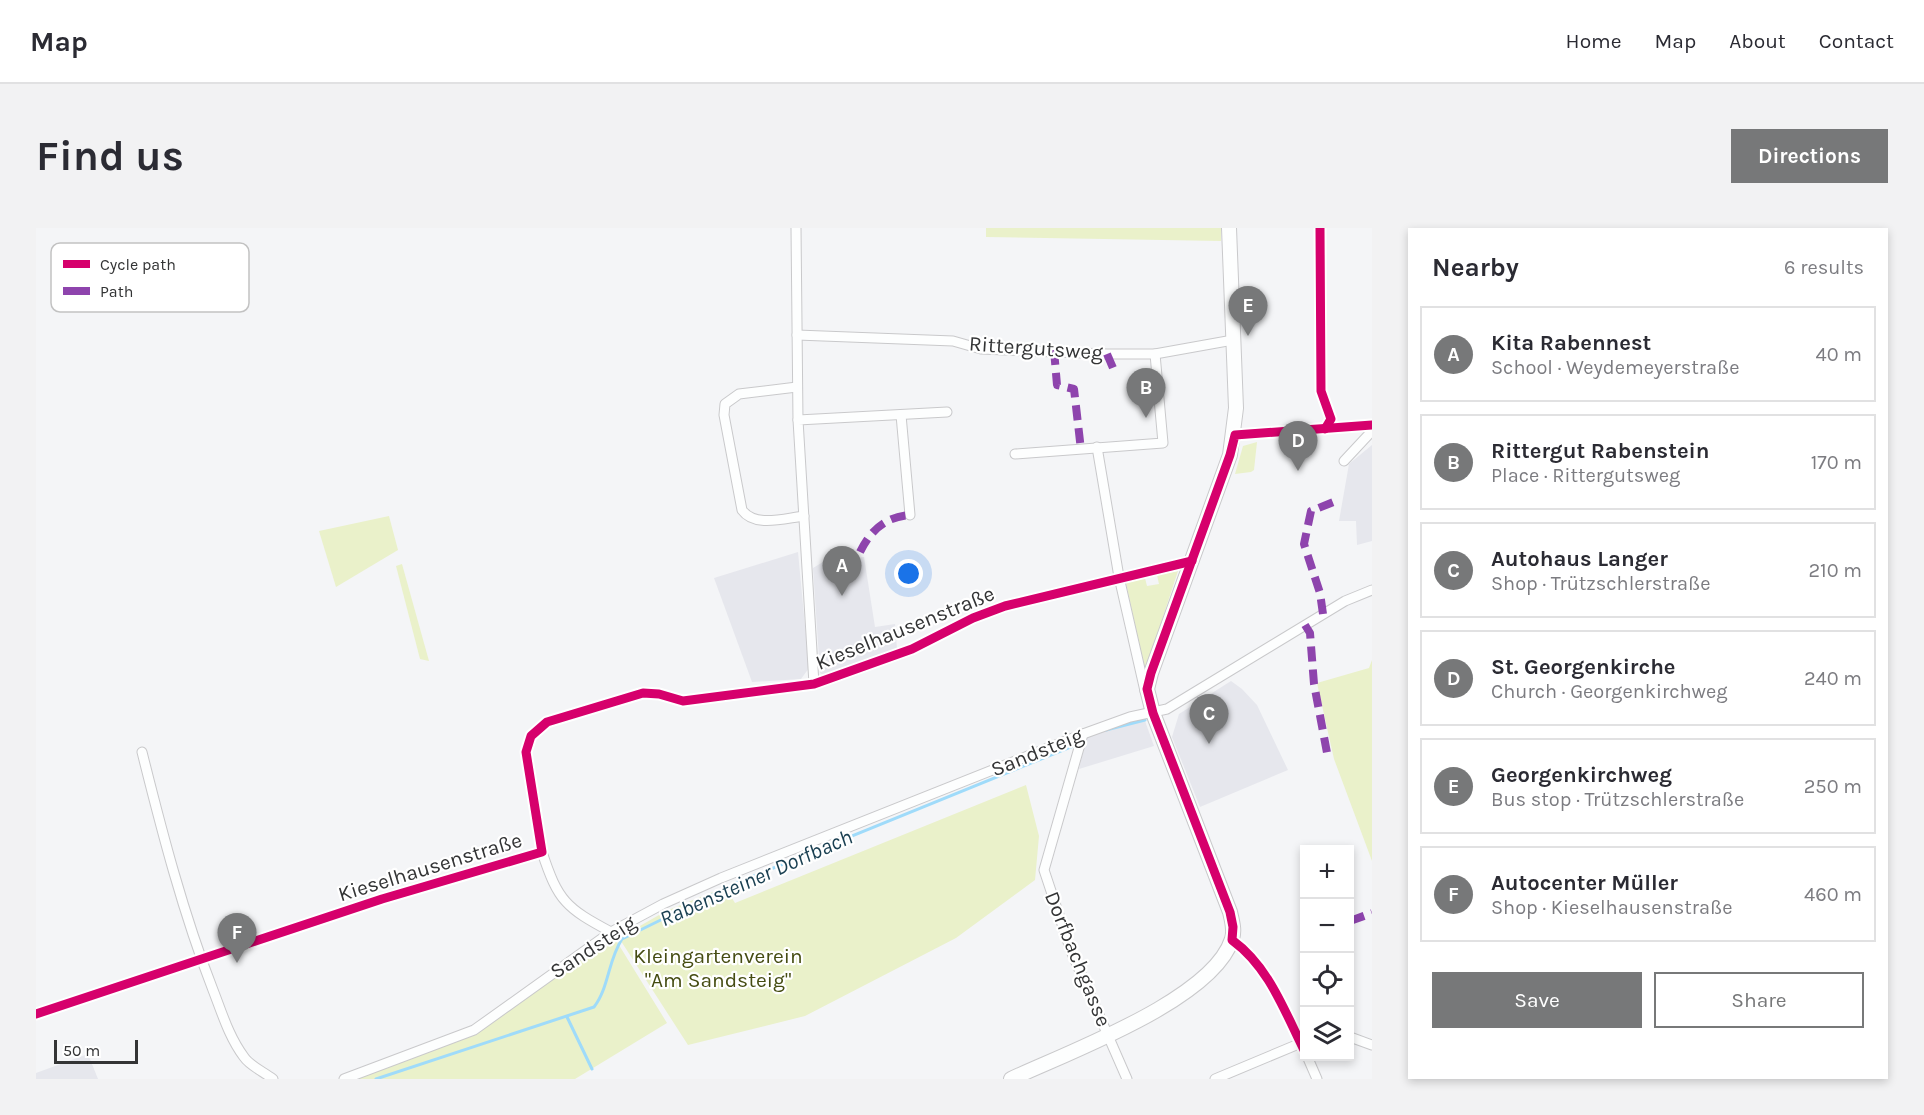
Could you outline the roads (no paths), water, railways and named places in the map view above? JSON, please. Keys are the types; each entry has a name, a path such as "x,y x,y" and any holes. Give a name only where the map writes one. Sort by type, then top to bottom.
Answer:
{"street":[{"path":"796,228 798,420 814,684"},
{"path":"1153,713 1148,689 1151,673 1230,455 1235,435 1229,228"},
{"path":"1320,228 1320,322"},
{"name":"Rittergutsweg","path":"797,335 953,341 981,349 1015,351 1155,354 1233,340"},
{"path":"1015,454 1163,443 1155,354"},
{"path":"797,387 739,394 725,404 724,415 742,510 746,516 763,520 804,516"},
{"path":"798,420 947,412"},
{"path":"901,415 910,515"},
{"path":"1235,435 1372,425"},
{"path":"1344,461 1372,431"},
{"path":"1011,1079 1149,1016 1195,985 1214,966 1232,940 1233,927 1230,912 1142,683 1119,577 1097,447"},
{"name":"Kieselhausenstraße","path":"611,932 580,916 561,899 542,852 526,752 531,736 547,722 643,693 659,694 683,701 814,684 912,649 973,618 1005,606 1192,561"},
{"name":"Sandsteig","path":"344,1079 474,1030 611,932 663,904 721,878 1083,734 1130,717 1167,709 1345,601 1372,590"},
{"name":"Dorfbachgasse","path":"1083,734 1044,870 1071,951 1127,1079"},
{"path":"142,752 171,861 202,960 234,1042 246,1059 273,1079"},
{"name":"Kieselhausenstraße","path":"36,1014 382,899 542,852"},
{"path":"1232,940 1254,958 1283,1004 1300,1040"},
{"path":"1354,1038 1372,1045"},
{"path":"1215,1079 1300,1049"},
{"path":"1309,1061 1317,1079"}],"waterway":[{"name":"Rabensteiner Dorfbach","path":"1106,730 1145,720"},
{"name":"Rabensteiner Dorfbach","path":"376,1079 594,1007 603,991 617,947 622,939 734,884 1073,746"},
{"path":"567,1017 592,1069"}],"place":[{"name":"Georgenkirchweg","path":"1248,336"},
{"name":"Rittergut Rabenstein","path":"1146,418"},
{"name":"St. Georgenkirche","path":"1298,471"},
{"name":"Kita Rabennest","path":"842,596"},
{"name":"Autohaus Langer","path":"1209,744"},
{"name":"Autocenter Müller","path":"237,963"}],"park label":[{"name":"Kleingartenverein \"Am Sandsteig\"","path":"718,968"}]}
